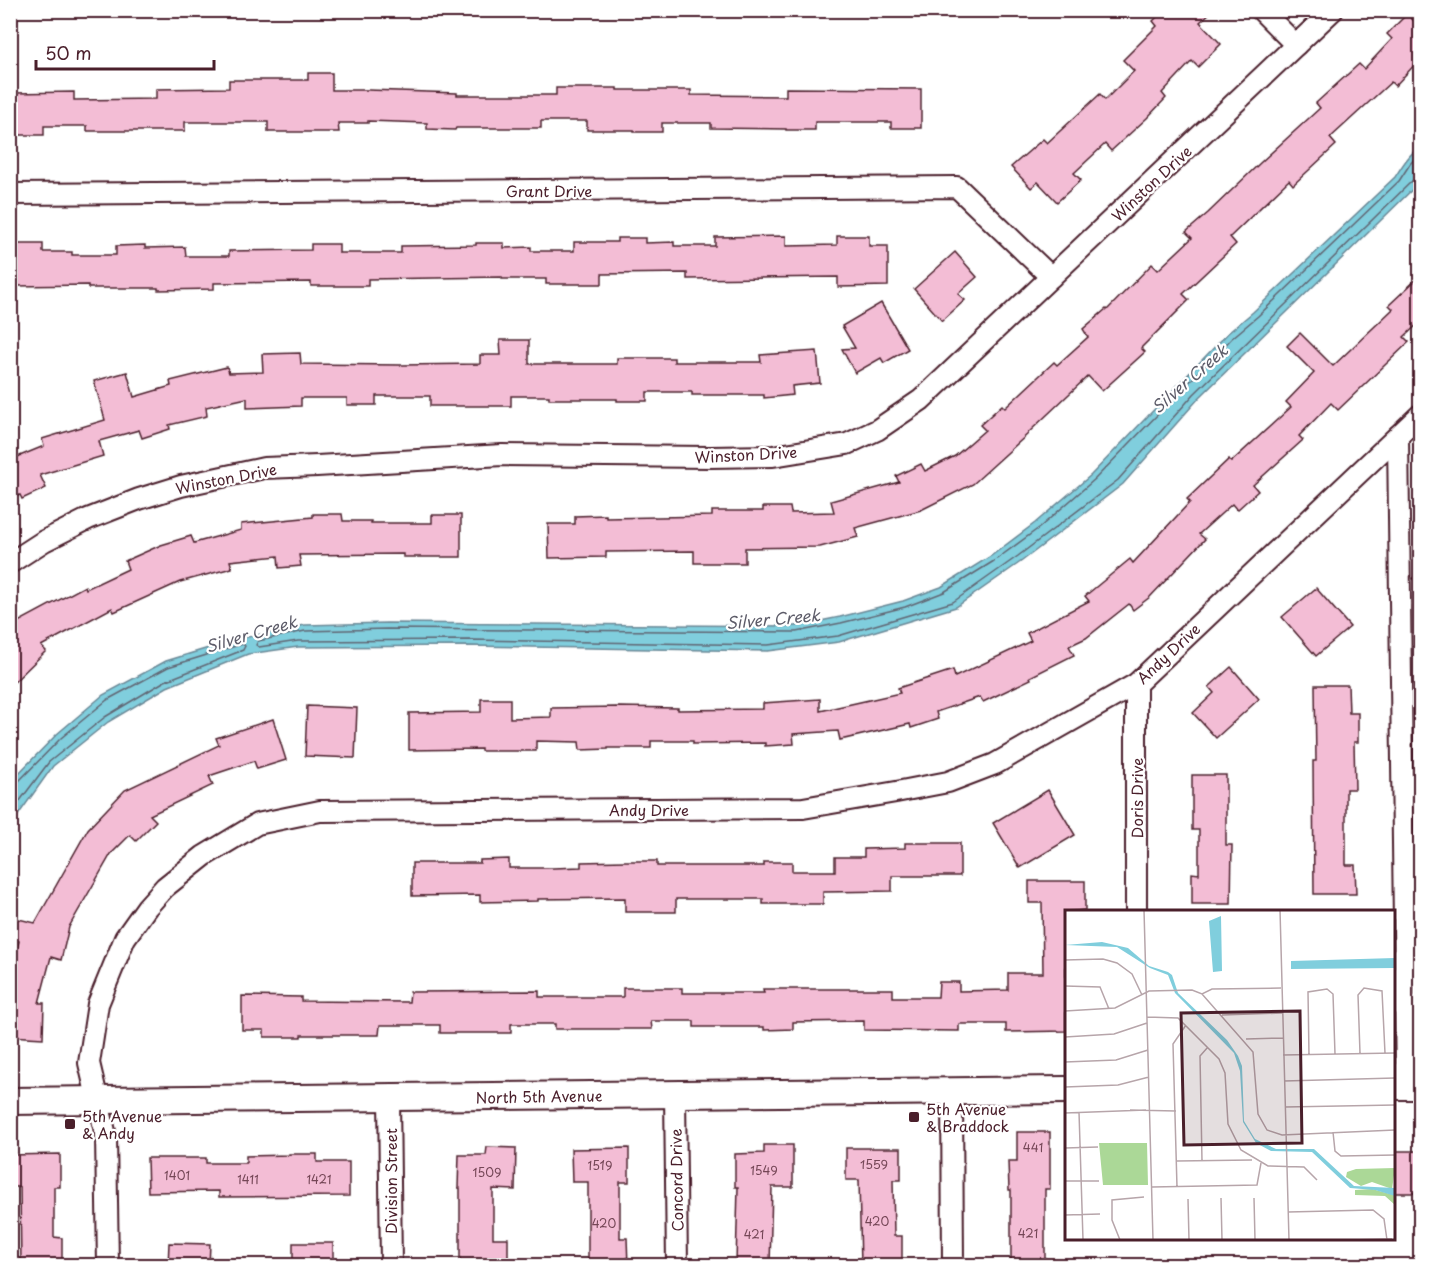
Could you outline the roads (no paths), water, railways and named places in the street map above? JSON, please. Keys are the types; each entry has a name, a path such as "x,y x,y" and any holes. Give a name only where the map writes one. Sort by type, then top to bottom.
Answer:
{"street":[{"path":"1261,10 1296,45"},
{"name":"Winston Drive","path":"10,563 44,541 88,519 139,499 181,486 264,468 502,455 773,456 847,444 877,430 921,400 1334,10"},
{"name":"Grant Drive","path":"10,194 957,187 1051,277"},
{"name":"Andy Drive","path":"108,1266 106,1136 89,1063 98,1004 125,938 147,907 165,887 204,856 257,824 320,811 803,808 948,782 995,764 1136,684 1420,415"},
{"path":"1398,436 1407,1086"},
{"name":"Doris Drive","path":"1136,684 1136,910"},
{"name":"North 5th Avenue","path":"10,1101 1065,1090"},
{"path":"952,1091 953,1266"},
{"name":"Concord Drive","path":"675,1094 677,1266"},
{"name":"Division Street","path":"389,1097 391,1266"}],"water":[{"name":"Silver Creek","path":"1420,147 1420,182 1199,398 1123,484 1022,561 956,607 839,642 768,651 469,646 298,647 248,654 167,687 108,722 53,766 11,825 10,782 57,734 103,695 166,661 238,639 305,625 387,623 796,626 903,601 941,587 991,556 1035,523 1091,475 1228,333 1395,177 1409,157"}],"place":[{"name":"5th Avenue & Braddock","path":"914,1117"},
{"name":"5th Avenue & Andy","path":"70,1124"}]}
